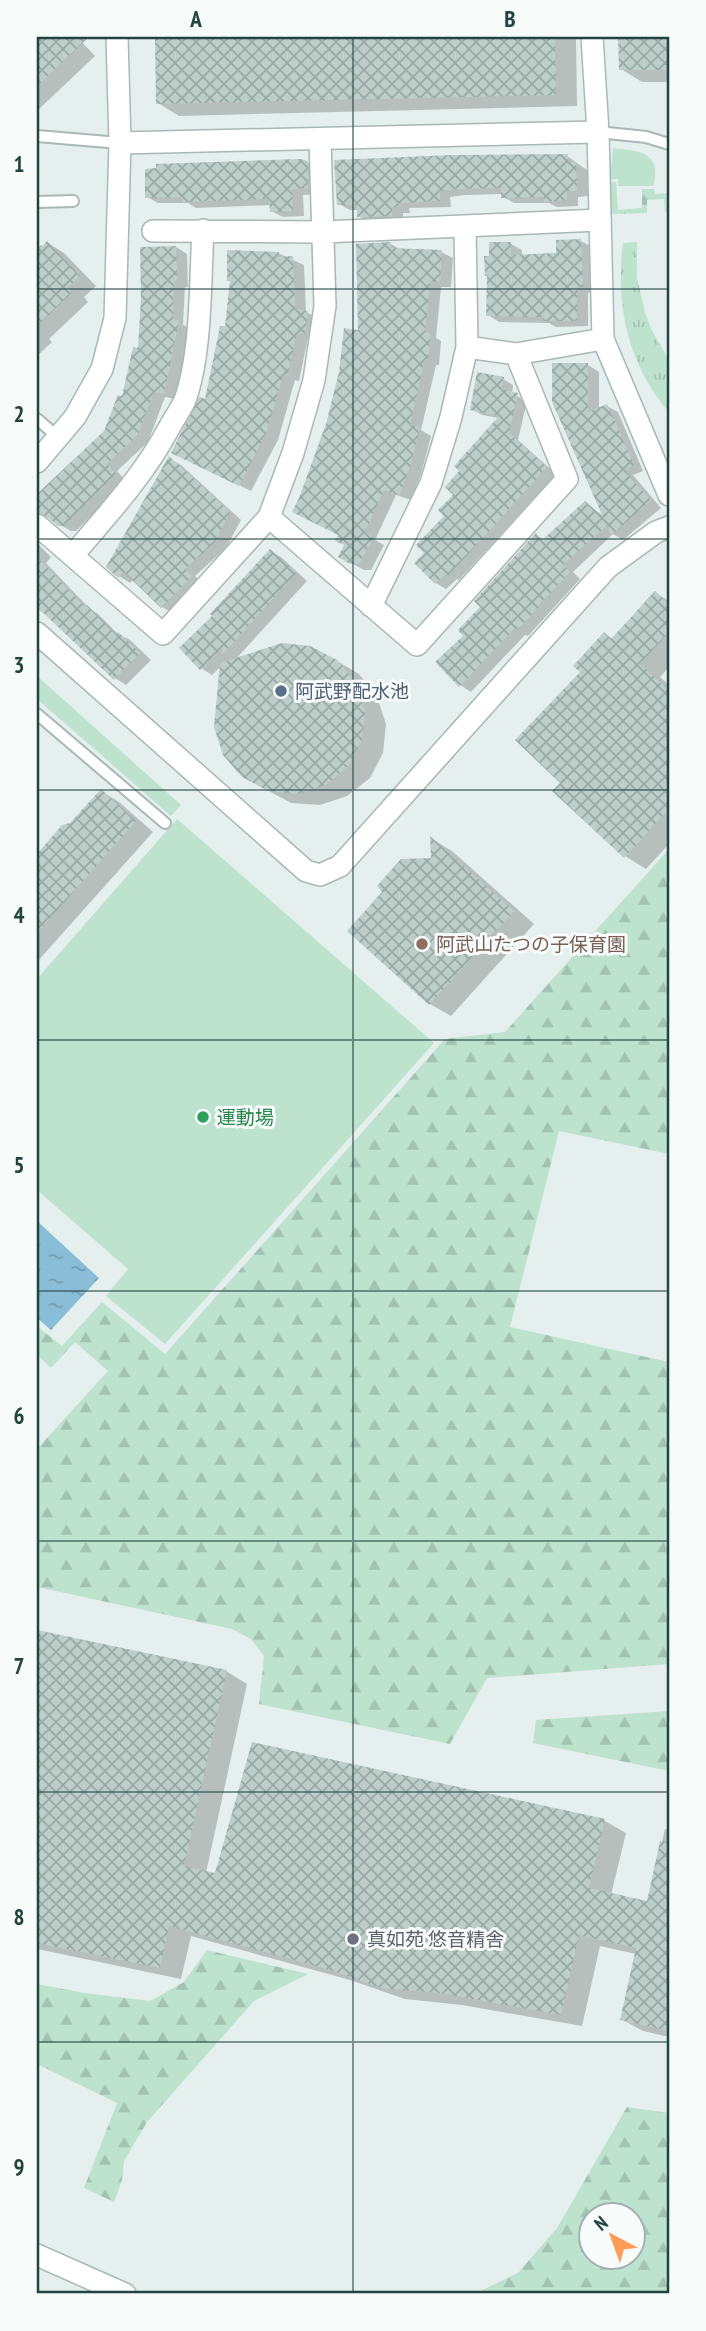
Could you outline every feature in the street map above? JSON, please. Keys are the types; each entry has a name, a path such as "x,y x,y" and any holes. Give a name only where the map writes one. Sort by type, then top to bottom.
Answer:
{"street":[{"path":"37,462 75,417 102,369 115,318 120,143 117,37"},
{"path":"592,37 603,339 669,495"},
{"path":"120,143 597,132"},
{"path":"37,525 163,634 269,517 293,453 314,380 325,306 320,139"},
{"path":"153,231 323,232 600,220"},
{"path":"372,606 431,483 451,417 467,347 466,226"},
{"path":"73,555 136,481 185,400 194,357 203,230"},
{"path":"467,347 516,354 603,339"},
{"path":"269,517 417,645 567,479 516,354"},
{"path":"37,633 306,871 320,875 340,866 608,566 656,532 669,527"},
{"path":"37,2255 125,2294"}],"lane":[{"path":"597,132 646,137 669,144"},
{"path":"37,135 120,143"},
{"path":"37,202 73,201"},
{"path":"37,419 58,438"},
{"path":"37,713 165,823"}],"green space":[{"path":"613,148 640,152 652,160 655,166 653,186 618,186 618,179 610,179"},
{"path":"611,182 616,182 618,210 642,208 642,189 654,189 655,194 669,193 669,212 665,212 664,199 647,200 647,213 611,214"},
{"path":"637,242 637,278 645,312 651,329 669,360 669,412 643,374 634,354 623,311 623,243"},
{"path":"37,676 181,805 171,816 37,699"},
{"name":"運動場","path":"177,819 434,1043 165,1344 106,1296 128,1269 37,1190 37,979"},
{"path":"669,849 669,1154 559,1131 510,1327 669,1362 669,1664 487,1678 450,1744 259,1704 264,1656 251,1639 232,1629 37,1587 37,1449 108,1371 75,1342 51,1368 37,1355 37,1326 62,1346 102,1302 165,1354 445,1039 505,1032"},
{"path":"669,1711 669,1771 533,1743 536,1720"},
{"path":"207,1950 308,1974 254,2001 147,2122 124,2161 122,2180 114,2202 84,2188 117,2103 37,2064 37,1984 150,2001 184,1982"},
{"path":"627,2107 669,2113 669,2294 474,2294 518,2273 557,2228"}],"water":[{"path":"37,1221 99,1278 51,1330 37,1318"}],"building":[{"path":"37,37 89,37 37,86"},
{"path":"155,37 555,37 556,95 156,104"},
{"path":"618,37 669,37 669,70 619,70"},
{"path":"568,154 568,162 576,162 577,191 567,191 567,200 544,202 544,197 501,198 501,188 453,189 440,191 440,201 399,203 399,207 392,207 392,216 357,217 357,205 337,205 334,160"},
{"path":"300,159 308,161 308,188 292,189 293,211 270,212 269,199 183,202 183,197 145,198 145,169 156,168 156,164"},
{"path":"581,239 583,287 577,287 577,321 543,321 543,317 486,316 487,276 484,256 489,256 489,242 511,242 511,255 556,253 556,240"},
{"path":"47,241 80,276 68,287 72,292 37,326 37,252"},
{"path":"391,242 391,248 442,250 440,282 430,281 425,332 431,333 428,360 425,359 410,425 420,427 410,467 399,495 384,490 365,532 374,537 359,564 350,564 338,557 344,545 335,541 338,535 292,512 326,424 339,372 344,328 358,330 356,244"},
{"path":"176,246 177,281 174,281 173,319 179,320 164,394 154,392 137,436 107,464 116,474 64,526 58,526 37,512 37,494 104,431 118,395 122,396 133,347 138,348 140,247"},
{"path":"227,250 279,252 279,257 293,256 295,309 308,311 305,334 297,333 287,376 283,375 266,433 239,486 171,453 199,397 205,399 220,326 225,326 230,281 227,281"},
{"path":"552,363 588,363 588,412 607,404 634,465 624,469 651,501 611,535 607,525 563,565 570,572 516,631 514,629 459,687 435,662 463,636 458,630 480,607 474,601 536,533 542,540 585,501 603,517 552,402"},
{"path":"477,372 504,377 501,389 518,393 509,433 547,467 448,576 446,574 435,584 414,563 424,553 416,545 444,516 438,510 453,495 445,487 459,471 454,466 499,416 470,410"},
{"path":"169,456 230,512 215,542 185,569 192,576 161,608 124,572 118,578 106,567"},
{"path":"270,549 296,573 221,656 222,648 200,670 179,648 212,616 210,614"},
{"path":"37,557 85,607 87,605 140,653 114,680 37,607"},
{"path":"655,591 669,604 669,632 640,664 669,691 669,809 624,858 552,791 560,783 515,740 580,672 573,666 604,632 611,639"},
{"path":"282,643 310,646 337,660 356,683 365,711 362,740 348,766 326,785 297,794 268,791 242,777 223,755 214,727 220,663"},
{"path":"101,789 136,821 37,933 37,854 62,825 70,823"},
{"path":"430,836 514,911 429,1005 347,931 382,892 377,886 401,859 431,858"},
{"path":"37,1630 227,1670 184,1866 215,1873 252,1742 605,1819 589,1888 647,1901 660,1841 669,1842 669,2031 620,2020 636,1948 579,1935 561,2015 440,1993 382,1988 327,1969 169,1926 160,1968 37,1943"}],"place":[{"name":"阿武野配水池","path":"281,691"},
{"name":"阿武山たつの子保育園","path":"422,944"},
{"name":"運動場","path":"203,1117"},
{"name":"真如苑 悠音精舎","path":"353,1939"}]}
